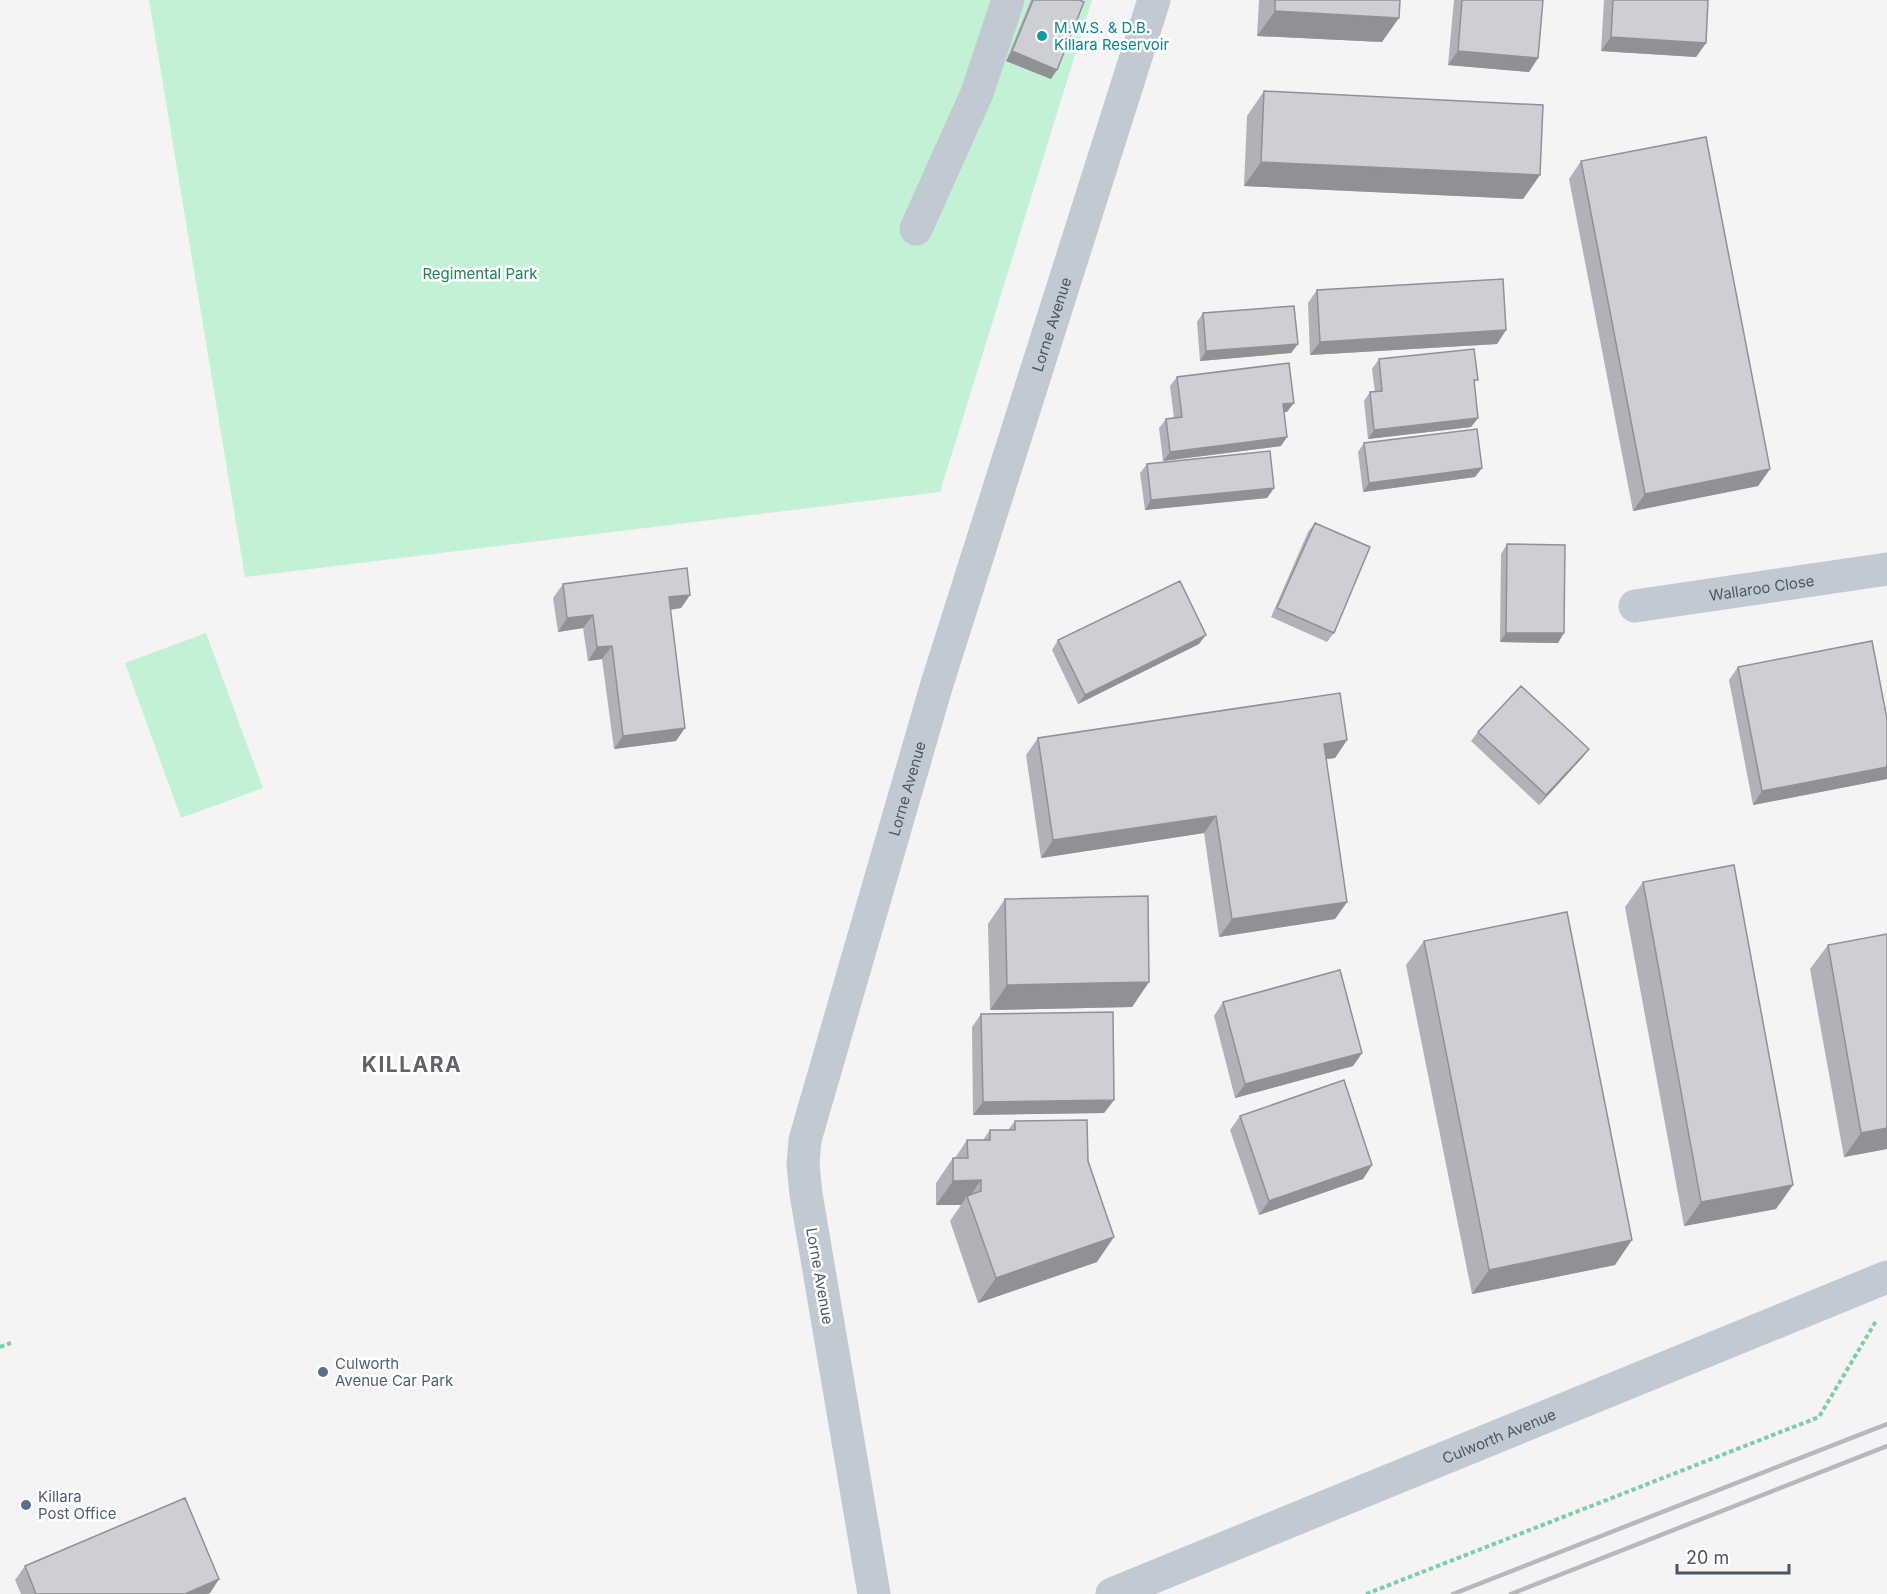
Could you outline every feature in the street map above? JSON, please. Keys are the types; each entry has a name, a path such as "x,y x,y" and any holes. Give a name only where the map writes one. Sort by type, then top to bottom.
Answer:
{"street":[{"path":"916,229 977,93 1008,0"},
{"name":"Lorne Avenue","path":"874,1594 806,1194 803,1164 805,1140 936,687 1154,0"},
{"name":"Wallaroo Close","path":"1635,606 1887,569"},
{"name":"Culworth Avenue","path":"1112,1594 1887,1278"}],"path":[{"path":"1366,1594 1819,1417 1881,1312"},
{"path":"0,1347 11,1343"}],"green space":[{"name":"Regimental Park","path":"149,0 1092,0 940,492 245,577"},
{"path":"206,633 263,788 181,818 125,663"}],"building":[{"name":"M.W.S. & D.B. Killara Reservoir","path":"1033,0 1079,0 1084,2 1057,70 1012,51"},
{"path":"1275,0 1400,0 1399,18 1275,11"},
{"path":"1462,0 1543,0 1538,58 1458,51"},
{"path":"1613,0 1708,0 1706,43 1611,37"},
{"path":"1264,91 1543,105 1540,175 1261,162"},
{"path":"1706,137 1770,469 1645,494 1581,161"},
{"path":"1503,279 1506,330 1320,342 1317,290"},
{"path":"1294,306 1298,344 1206,351 1203,313"},
{"path":"1474,349 1478,380 1474,380 1478,418 1374,430 1370,392 1382,391 1379,359"},
{"path":"1289,363 1294,403 1283,404 1287,437 1170,452 1166,419 1182,417 1177,377"},
{"path":"1477,429 1482,468 1369,483 1364,443"},
{"path":"1270,451 1274,488 1151,500 1147,464"},
{"path":"1315,523 1370,547 1334,633 1277,608"},
{"path":"1507,544 1565,545 1564,633 1506,633"},
{"path":"687,568 690,595 669,597 685,728 623,736 612,646 597,647 593,615 567,618 563,584"},
{"path":"1180,581 1206,635 1085,695 1058,640"},
{"path":"1872,641 1887,719 1887,767 1762,791 1738,667"},
{"path":"1521,686 1589,749 1546,795 1478,732"},
{"path":"1340,693 1347,740 1324,744 1347,902 1232,919 1216,816 1053,840 1038,738"},
{"path":"1734,865 1793,1185 1701,1202 1643,882"},
{"path":"1148,896 1149,982 1007,985 1005,899"},
{"path":"1567,912 1632,1240 1489,1270 1424,941"},
{"path":"1887,934 1887,1128 1861,1133 1828,945"},
{"path":"1340,970 1362,1053 1245,1084 1223,1002"},
{"path":"1113,1012 1114,1100 983,1102 981,1014"},
{"path":"1344,1080 1372,1165 1269,1201 1240,1116"},
{"path":"1087,1120 1088,1161 1114,1237 996,1278 967,1196 981,1191 981,1180 953,1181 953,1158 968,1158 967,1140 990,1140 990,1130 1015,1130 1015,1121"},
{"path":"185,1498 219,1579 185,1594 36,1594 25,1566"}],"railway":[{"path":"1453,1594 1887,1424"},
{"path":"1511,1594 1887,1446"}],"place":[{"name":"M.W.S. & D.B. Killara Reservoir","path":"1042,36"},
{"name":"Culworth Avenue Car Park","path":"323,1372"},
{"name":"Killara Post Office","path":"26,1505"}],"district":[{"name":"KILLARA","path":"412,1064"}]}
